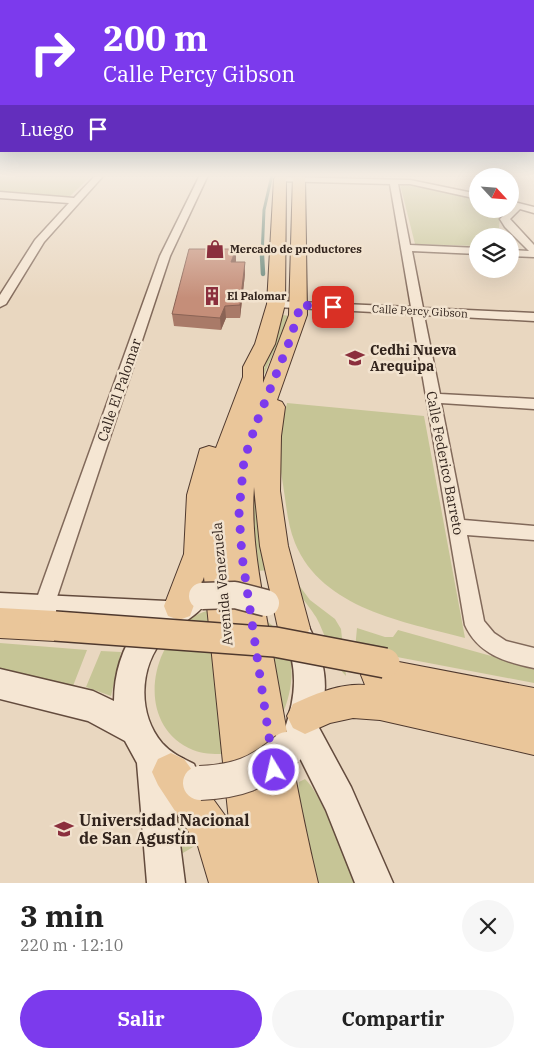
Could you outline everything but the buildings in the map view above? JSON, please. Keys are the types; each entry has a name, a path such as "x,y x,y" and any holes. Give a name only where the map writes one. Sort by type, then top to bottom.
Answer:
{"main road":[{"name":"Avenida Venezuela","path":"260,883 250,830 218,569 216,513 223,460 254,377 253,367 265,344 276,304 286,216"},
{"name":"Avenida Venezuela","path":"293,216 299,305 298,315 244,460 239,512 242,556 280,809 297,883"},
{"path":"230,883 215,836 175,771 143,744 135,729 129,703 130,677 138,653 151,631 183,606 198,554 200,495 211,445 226,408 242,380 253,367"},
{"path":"278,371 278,391 267,453 267,511 279,573 294,628"},
{"path":"0,637 49,625 183,606 224,593 246,595 266,603 282,614 294,628 305,647 310,669 311,692 298,731 339,800 374,883"},
{"path":"0,606 49,625"},
{"path":"0,623 49,625 381,669 534,692"},
{"path":"381,669 534,705"},
{"path":"0,684 93,707 135,729"},
{"path":"175,771 232,782 262,770 298,731 329,706 353,701 380,703 534,737"},
{"path":"166,883 175,771"}],"street":[{"path":"0,303 40,240 61,216"},
{"name":"Calle El Palomar","path":"49,625 165,256 184,216"},
{"name":"Calle Federico Barreto","path":"401,216 476,625 485,641 494,646 534,658"},
{"path":"506,218 508,225 534,252"},
{"path":"407,248 469,251"},
{"path":"519,253 534,252"},
{"name":"Calle Percy Gibson","path":"276,304 534,317"},
{"path":"433,398 534,404"},
{"path":"457,527 534,533"}],"shaded area":[{"path":"408,216 500,218 499,228 469,228 469,246 415,244"},
{"path":"283,315 289,316 263,377 262,374"},
{"path":"287,403 424,416 465,638 417,626 368,609 345,598 325,583 308,565 291,532 280,467 279,442"},
{"path":"257,459 272,570 256,571 252,515"},
{"path":"295,580 310,600 335,619 341,629 346,676 336,662 316,617 301,596"},
{"path":"209,610 223,754 208,754 196,751 176,739 164,725 157,708 155,690 157,671 163,653 173,636 188,620"},
{"path":"265,620 284,639 289,651 291,664 290,690 282,715"},
{"path":"357,628 385,637 393,637 398,630 534,668 534,683 355,649"},
{"path":"0,643 87,650 73,686 0,671"},
{"path":"101,651 121,652 111,696 86,687"},
{"path":"305,779 319,798 326,812 354,883 318,883 298,790 299,782"},
{"path":"184,815 200,843 176,857 176,819"}],"waterway":[{"path":"262,256 264,216"},
{"path":"262,256 263,274"}],"place":[{"name":"Mercado de productores","path":"215,249"},
{"name":"El Palomar","path":"212,296"},
{"name":"Cedhi Nueva Arequipa","path":"355,358"},
{"name":"Universidad Nacional de San Agustín","path":"64,829"}],"route":[{"path":"274,770 242,556 239,512 244,460 256,424 288,345 298,315 299,305 333,307"}]}
